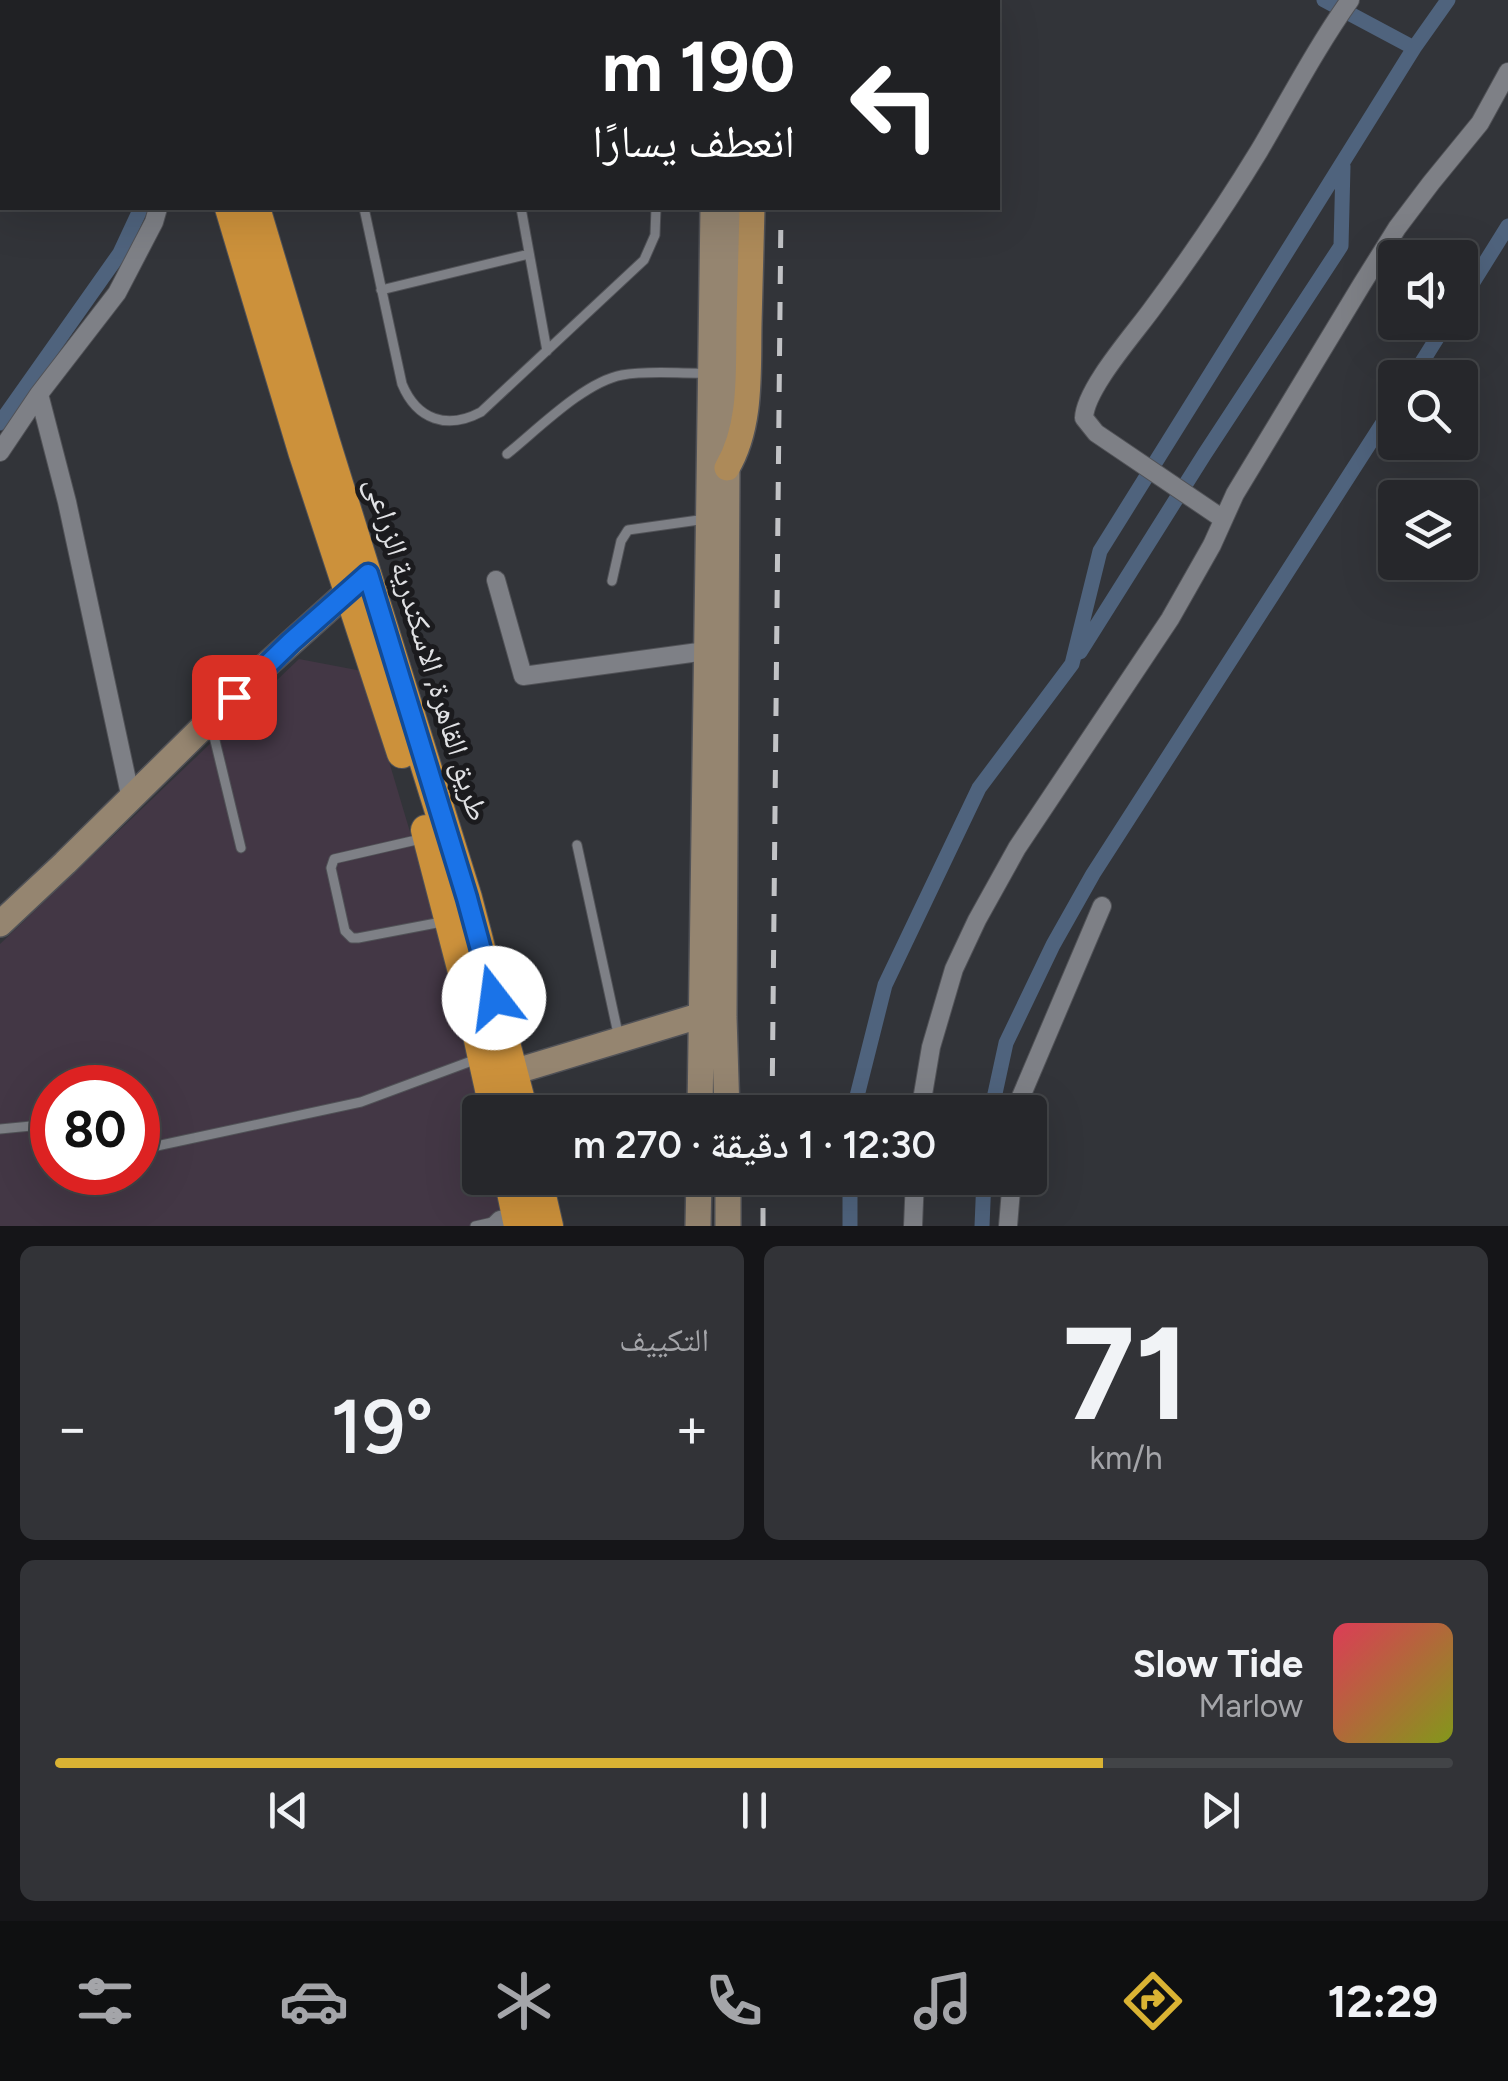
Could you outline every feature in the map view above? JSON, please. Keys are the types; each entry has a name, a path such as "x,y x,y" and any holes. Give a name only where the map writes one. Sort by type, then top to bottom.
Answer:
{"highway":[{"name":"طريق القاهرة, الاسكندرية الزراعى","path":"231,210 303,451 358,582 467,898 495,1070 495,1095"},
{"name":"طريق القاهرة, الاسكندرية الزراعى","path":"257,210 325,442 358,582 450,921 495,1070 512,1095"},
{"path":"508,1222 509,1195"},
{"path":"541,1195 548,1226"}],"main road":[{"path":"700,1095 713,210"},
{"path":"727,1095 727,468 732,210"},
{"path":"727,468 743,428 752,210"},
{"path":"0,924 277,655 358,582"},
{"path":"495,1070 702,1016"},
{"path":"698,1226 699,1195"},
{"path":"728,1195 728,1226"}],"street":[{"path":"1223,518 1096,433 1084,418 1087,402 1194,251 1350,0"},
{"path":"923,1095 931,1047 954,969 1018,848 1170,619 1235,494 1379,257 1430,184 1480,123 1508,72"},
{"path":"0,452 117,293 157,210"},
{"path":"40,394 64,485 131,800"},
{"path":"496,580 523,676 706,651"},
{"path":"1022,1095 1102,906"},
{"path":"914,1226 915,1195"},
{"path":"1008,1226 1011,1195"}],"lane":[{"path":"364,210 407,397 428,416 456,421 482,412 644,260 655,235 656,210"},
{"path":"520,210 547,351"},
{"path":"381,290 529,254"},
{"path":"507,454 580,396 608,380 624,375 710,373"},
{"path":"612,581 621,541 628,530 708,518"},
{"path":"210,722 241,848"},
{"path":"428,837 334,860 331,868 344,931 358,938 450,921"},
{"path":"577,846 619,1040"},
{"path":"160,1145 495,1070"},
{"path":"0,1129 30,1126"},
{"path":"476,1226 508,1222"}],"shaded area":[{"path":"299,659 362,671 473,1043 478,1095 462,1095 462,1195 505,1195 511,1226 0,1226 0,944"}],"waterway":[{"path":"1324,0 1414,48"},
{"path":"857,1095 885,985 979,788 1072,664 1100,551 1414,48 1448,0"},
{"path":"1080,652 1341,246 1343,166"},
{"path":"0,423 120,253 140,210"},
{"path":"1478,274 1508,226"},
{"path":"1423,360 1436,340"},
{"path":"995,1095 1006,1043 1053,945 1093,874 1378,430"},
{"path":"850,1195 850,1226"},
{"path":"982,1226 983,1195"}],"railway":[{"path":"772,1095 781,210"},
{"path":"763,1195 763,1226"}],"route":[{"path":"234,697 368,574 494,998"}]}
